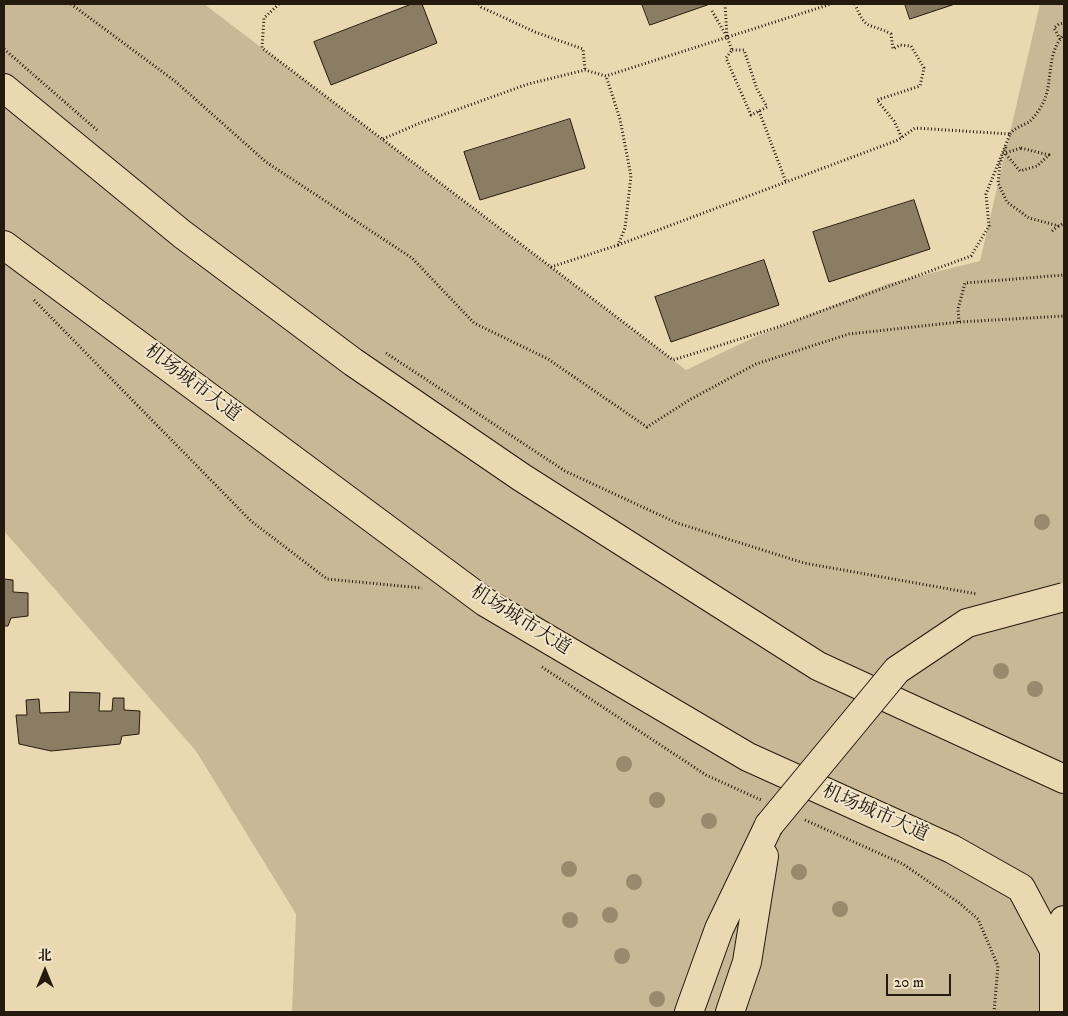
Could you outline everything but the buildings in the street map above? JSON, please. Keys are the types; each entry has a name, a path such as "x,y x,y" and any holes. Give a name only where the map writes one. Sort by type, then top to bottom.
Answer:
{"main road":[{"path":"4,88 182,234 353,362 521,477 818,666 1064,778"},
{"name":"机场城市大道","path":"4,245 485,602 748,757 952,849 1021,888 1054,950"},
{"path":"689,1012 720,929 769,825 897,670 967,623 1064,597"},
{"path":"730,1012 747,962 769,825"},
{"path":"1054,1012 1054,950 1064,920"}],"path":[{"path":"71,4 176,82 266,162 412,258 474,323 548,360 647,427 691,399 756,364 849,334 959,322 1064,316"},
{"path":"279,4 264,18 262,48 673,360 778,327 971,256 989,226 986,194 1010,134 1012,130 1031,121 1043,103 1048,90 1050,61 1064,34"},
{"path":"479,4 481,7 535,32 583,49 585,70"},
{"path":"725,4 727,37"},
{"path":"383,139 420,123 528,84 585,70 606,76 831,4"},
{"path":"855,4 860,18 869,26 891,34 893,49 900,45 911,46 924,68 920,86 877,100 894,121 902,138"},
{"path":"712,11 732,50"},
{"path":"1060,39 1054,28 1058,24 1064,23"},
{"path":"4,49 103,135"},
{"path":"732,50 744,50 757,89 767,107 750,115 726,58 732,50"},
{"path":"606,76 620,119 631,176 624,228 618,245"},
{"path":"759,111 786,182"},
{"path":"551,267 618,245 902,138 915,128 1010,134"},
{"path":"1007,142 1000,164 998,183 1007,202 1029,218 1058,226"},
{"path":"1021,148 1050,155 1037,166 1020,171 1005,153 1021,148"},
{"path":"1052,231 1064,223"},
{"path":"959,322 958,309 966,283 1064,275"},
{"path":"383,350 565,471 678,523 804,563 979,594"}],"shaded area":[{"path":"4,4 204,4 686,370 757,336 887,284 980,261 1040,4 1064,4 1064,1012 292,1012 296,914 196,751 4,531"}]}
